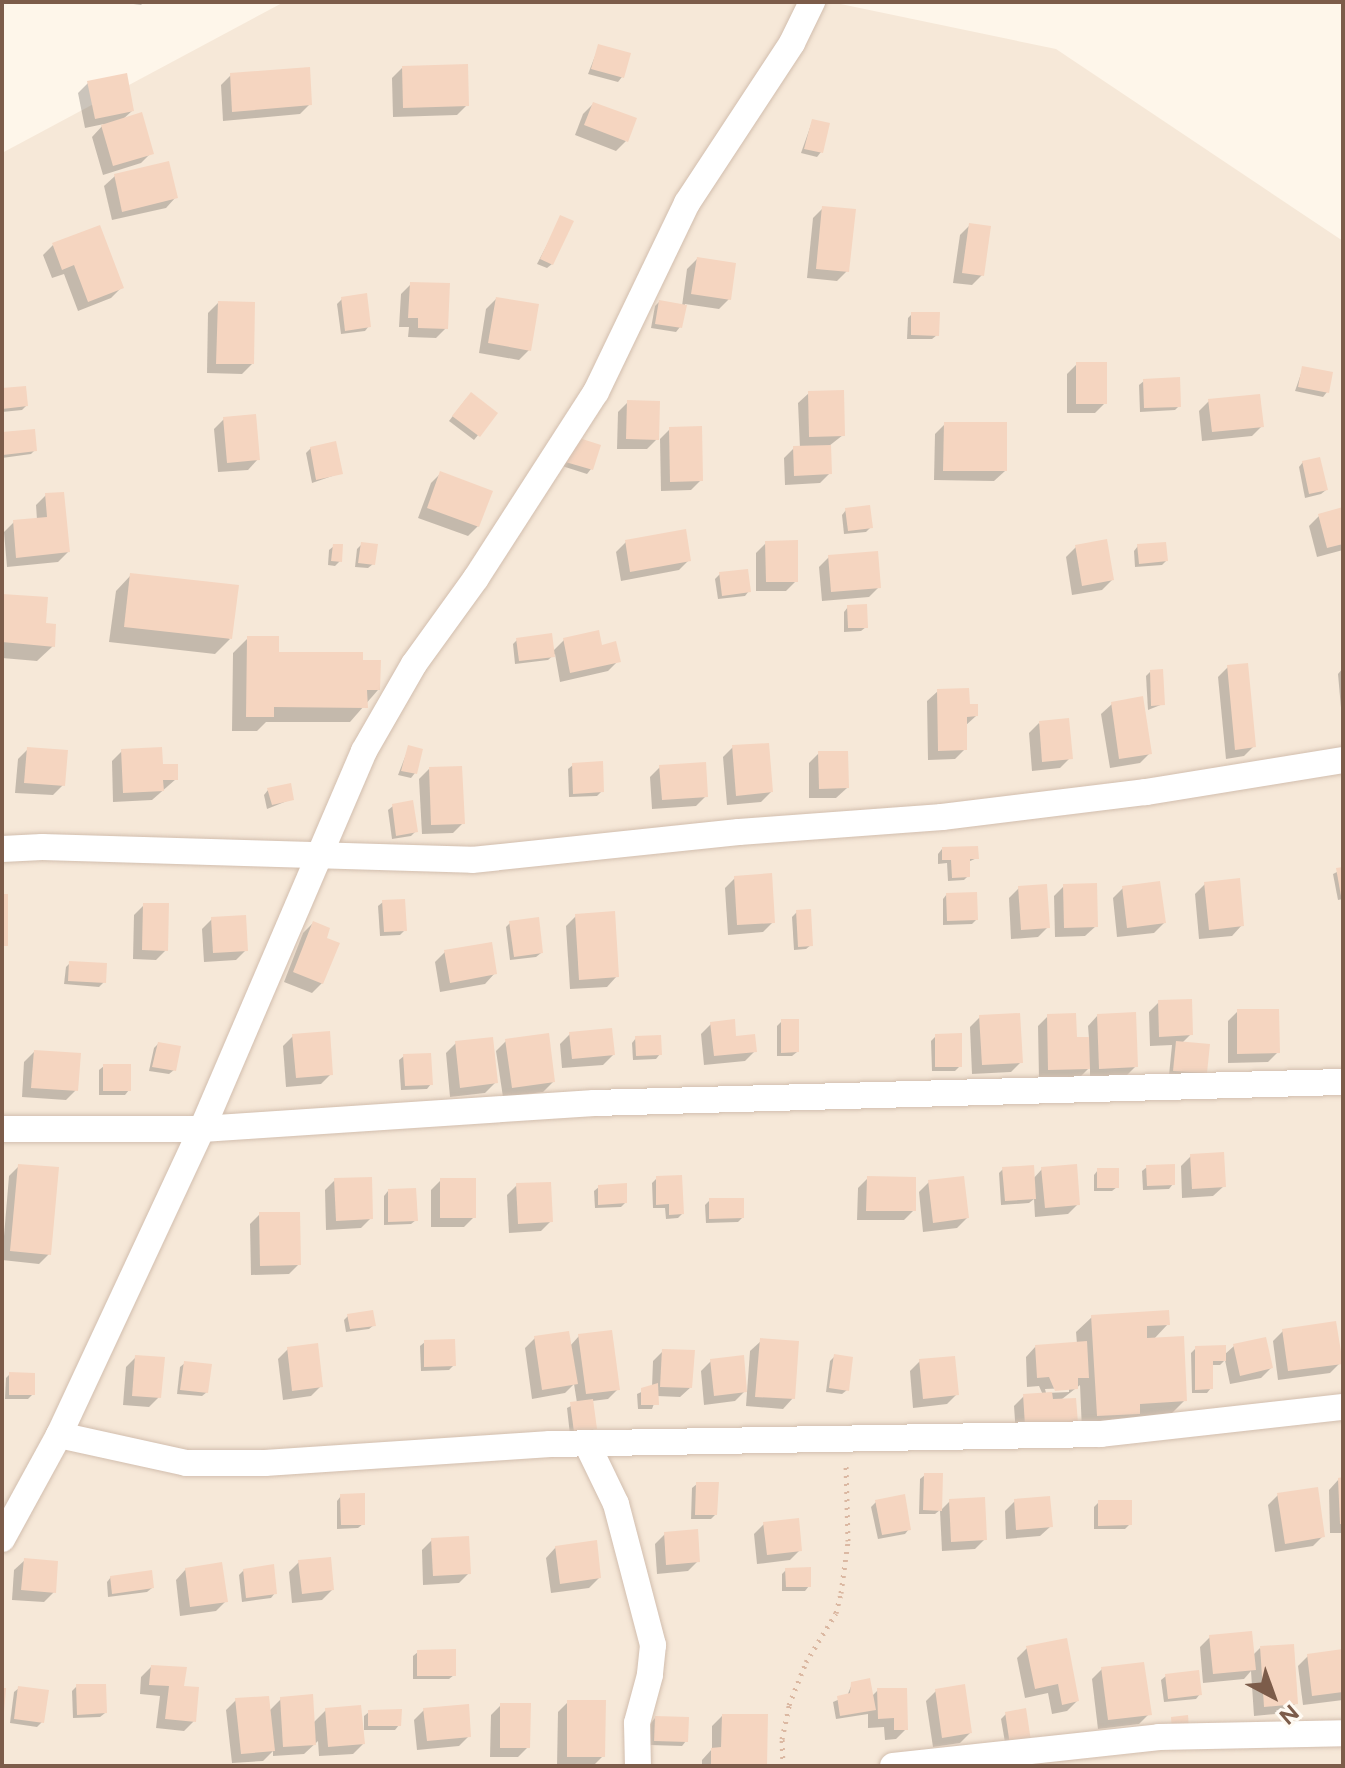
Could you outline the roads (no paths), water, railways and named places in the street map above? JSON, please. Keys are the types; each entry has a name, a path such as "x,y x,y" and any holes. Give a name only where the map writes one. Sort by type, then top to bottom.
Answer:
{"street":[{"path":"2,1539 10,1513 59,1435 202,1129 319,855 388,707 596,392 687,203 792,43 812,2"},
{"path":"2,849 42,847 460,860 499,858 739,832 942,817 1146,792 1343,760"},
{"path":"2,1129 202,1129 594,1103 1343,1082"},
{"path":"59,1435 186,1463 265,1463 550,1444 588,1446 1101,1434 1343,1407"},
{"path":"588,1446 616,1504 653,1645 650,1675 637,1723 638,1766"},
{"path":"893,1766 1159,1737 1343,1733"}]}
